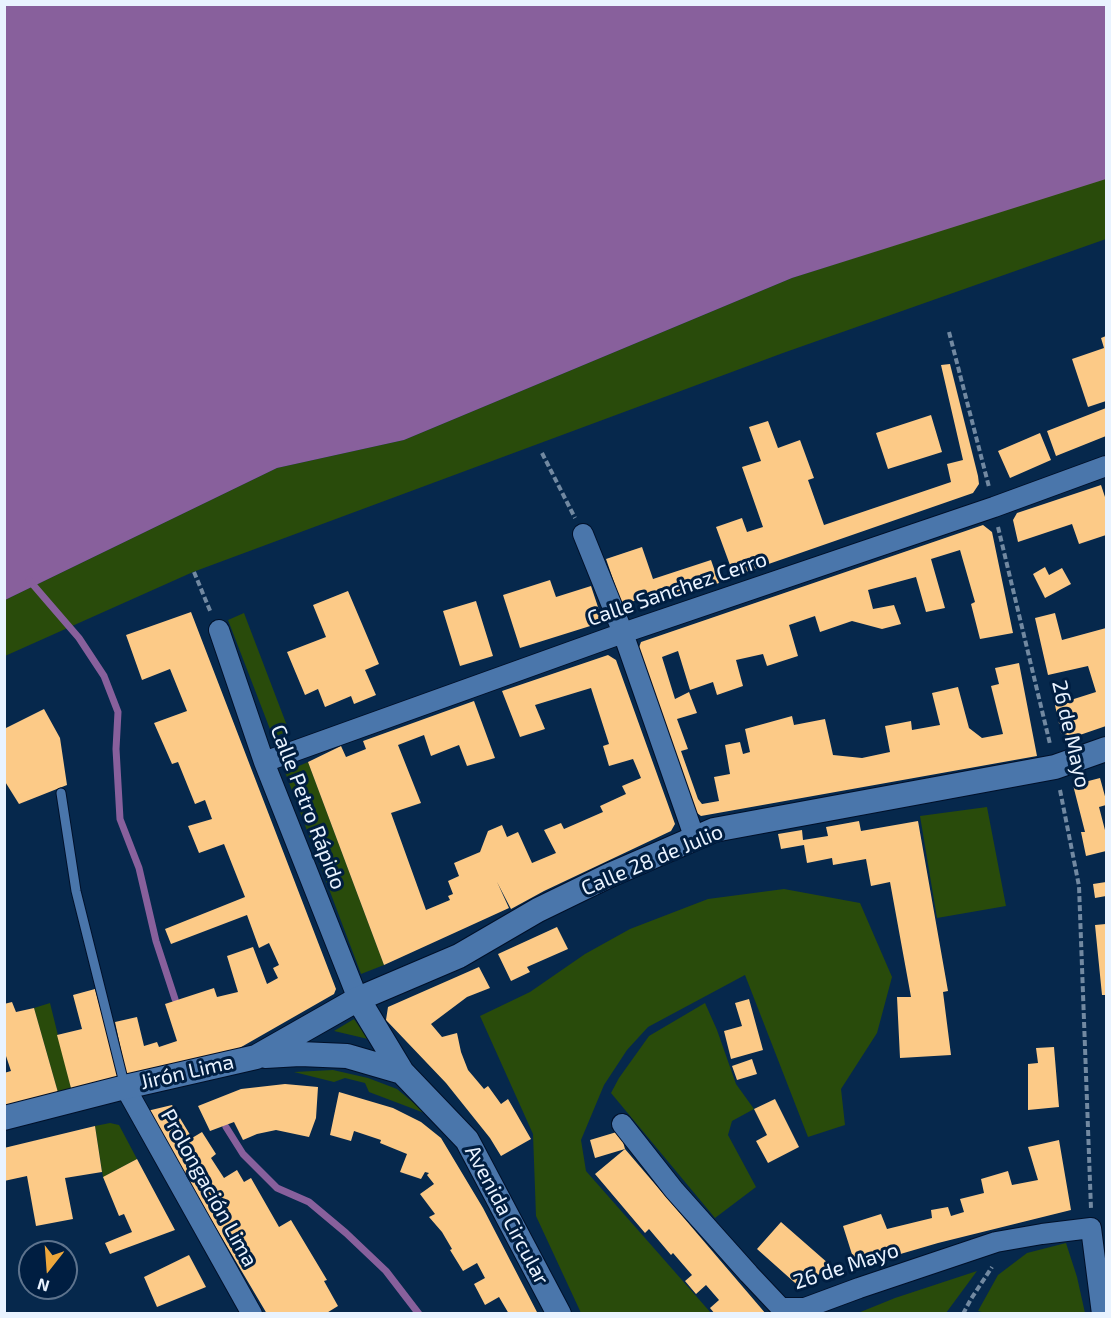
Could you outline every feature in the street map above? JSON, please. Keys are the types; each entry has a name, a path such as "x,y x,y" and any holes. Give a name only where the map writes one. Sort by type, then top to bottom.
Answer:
{"street":[{"name":"Calle Sanchez Cerro","path":"264,762 622,633 994,507 1107,466"},
{"path":"583,534 622,633 695,839"},
{"name":"Calle Petro Rápido","path":"219,630 264,762 358,999"},
{"name":"Calle 28 de Julio","path":"358,999 459,956 538,910 609,875 714,830 1055,767 1107,749"},
{"name":"Jirón Lima","path":"4,1118 256,1057 358,999"},
{"name":"Avenida Circular","path":"358,999 402,1072 467,1140 559,1314"},
{"path":"256,1057 300,1053 347,1056 402,1072"},
{"name":"Prolongación Lima","path":"125,1087 252,1314"},
{"name":"26 de Mayo","path":"622,1124 675,1190 781,1308 805,1308 996,1242 1091,1228"},
{"path":"1091,1228 1102,1314"}],"lane":[{"path":"61,793 76,891 125,1087"}],"path":[{"name":"26 de Mayo","path":"949,332 994,507 1055,767 1079,886 1091,1228"},
{"path":"542,453 583,534"},
{"path":"194,572 219,630"},
{"path":"963,1314 996,1261"}],"green space":[{"path":"1106,177 1106,239 783,353 193,572 5,656 5,600 277,468 404,440 792,278"},
{"path":"244,613 289,731 273,737 228,620"},
{"path":"308,762 384,965 361,974 285,772"},
{"path":"987,807 1006,906 937,918 920,816"},
{"path":"784,889 860,903 892,977 877,1033 841,1089 845,1125 808,1137 745,975 648,1027 627,1050 604,1085 581,1140 586,1171 711,1313 581,1313 536,1216 533,1134 480,1016 530,992 585,954 630,929 708,899"},
{"path":"50,1003 72,1092 59,1096 34,1008"},
{"path":"705,1003 736,1084 754,1109 732,1121 728,1135 756,1187 715,1218 611,1093 649,1036"},
{"path":"354,1019 368,1039 334,1031"},
{"path":"333,1070 368,1078 397,1089 427,1114 369,1092 365,1083 345,1078 334,1082 294,1072"},
{"path":"110,1123 119,1125 137,1159 103,1177 95,1126"},
{"path":"1066,1243 1085,1313 989,1314 978,1311 998,1275 1027,1253"},
{"path":"977,1271 946,1313 858,1313 895,1298"}],"shaded area":[{"path":"5,4 1106,5 1106,179 792,278 404,440 277,468 5,600"}],"building":[{"path":"1106,336 1106,401 1088,407 1072,359 1104,348 1101,338"},
{"path":"950,364 978,476 979,484 973,493 734,576 716,527 742,518 747,532 763,527 742,467 761,461 749,427 768,421 778,448 800,440 814,478 808,480 824,525 951,482 947,464 963,460 941,365"},
{"path":"1106,408 1106,436 1056,456 1047,431"},
{"path":"931,415 942,452 888,469 876,433"},
{"path":"1040,433 1051,460 1010,478 998,451"},
{"path":"1101,485 1106,500 1106,535 1079,544 1072,524 1018,542 1013,520 1017,513"},
{"path":"983,525 992,532 1013,633 980,639 971,604 975,602 960,550 931,559 945,608 926,612 916,577 868,590 873,609 894,605 901,624 882,629 852,621 820,632 815,616 789,625 798,656 767,666 763,654 736,660 743,686 717,695 713,682 690,690 678,651 662,657 675,699 689,692 697,713 677,719 688,749 681,751 698,799 702,804 719,801 714,777 730,774 725,745 740,742 743,754 750,752 745,729 792,716 794,725 825,719 833,755 862,758 890,752 885,726 911,721 912,730 940,725 932,693 958,687 969,728 982,738 1003,734 991,686 999,684 995,668 1019,663 1037,756 701,816 692,809 636,656 641,642"},
{"path":"642,547 653,579 711,560 719,583 661,602 658,593 622,605 606,559"},
{"path":"1045,567 1049,575 1062,568 1071,584 1045,598 1033,574"},
{"path":"550,580 556,597 591,586 603,622 520,648 503,595"},
{"path":"348,591 379,664 365,670 376,695 354,704 351,696 325,707 318,689 305,695 287,652 326,637 313,605"},
{"path":"476,601 493,656 460,666 443,611"},
{"path":"191,612 336,989 334,994 236,1050 127,1078 115,1022 137,1017 144,1046 157,1042 159,1047 177,1041 165,1004 214,988 217,997 238,992 227,956 253,947 267,984 278,978 273,968 279,965 269,943 259,948 247,915 171,944 165,929 245,897 224,844 199,853 188,826 212,819 205,800 195,804 178,762 172,764 154,723 187,711 170,669 142,680 126,635"},
{"path":"1055,613 1062,640 1106,628 1106,726 1074,737 1061,733 1055,705 1096,692 1088,666 1048,675 1035,618"},
{"path":"608,655 616,660 675,824 671,831 511,909 497,882 509,908 384,965 308,762 341,746 346,757 366,749 363,741 474,701 495,758 467,766 459,745 431,756 424,735 398,745 421,803 391,813 426,910 450,900 448,896 453,894 448,881 459,876 454,863 480,852 488,831 502,825 507,837 518,832 532,863 556,853 544,830 561,823 564,829 603,812 600,806 626,794 622,786 641,778 633,759 609,766 603,746 609,744 591,688 535,705 545,729 520,737 502,691"},
{"path":"44,709 60,738 67,785 19,804 4,780 4,729"},
{"path":"1100,778 1106,800 1106,805 1099,807 1106,834 1106,851 1086,856 1081,832 1085,832 1073,785"},
{"path":"859,821 861,831 918,821 948,991 943,992 951,1055 900,1058 897,997 911,997 890,882 871,886 866,859 833,865 832,858 807,863 804,845 781,849 778,834 802,830 803,840 828,836 826,827"},
{"path":"1106,882 1106,896 1095,898 1093,884"},
{"path":"1106,924 1106,995 1102,995 1095,925"},
{"path":"557,927 568,949 527,967 530,972 511,981 498,954"},
{"path":"479,967 490,988 467,997 431,1024 442,1037 457,1033 468,1070 484,1089 488,1086 501,1104 508,1099 531,1139 501,1156 490,1138 446,1083 386,1020 388,1007"},
{"path":"95,989 120,1080 72,1092 57,1035 82,1029 73,995"},
{"path":"749,999 763,1050 731,1059 724,1031 742,1026 735,1003"},
{"path":"12,1002 16,1012 34,1008 59,1096 4,1110 4,1073 11,1071 4,1050 4,1004"},
{"path":"1054,1047 1059,1107 1028,1110 1028,1064 1038,1063 1036,1048"},
{"path":"752,1059 757,1074 737,1080 732,1066"},
{"path":"285,1084 318,1087 316,1118 309,1137 276,1130 243,1140 234,1122 210,1131 198,1106 241,1089"},
{"path":"339,1092 393,1108 421,1122 441,1138 483,1208 538,1314 521,1314 520,1312 509,1314 499,1297 485,1305 474,1284 485,1278 477,1263 463,1271 442,1232 429,1217 435,1214 420,1194 434,1184 427,1175 429,1173 425,1172 421,1179 400,1172 407,1154 380,1143 381,1140 354,1131 351,1141 330,1135"},
{"path":"775,1099 799,1147 768,1163 756,1141 767,1135 754,1109"},
{"path":"172,1105 192,1138 202,1132 216,1154 211,1158 224,1178 237,1170 244,1182 251,1178 279,1227 291,1220 327,1280 324,1281 338,1306 325,1314 267,1314 147,1111"},
{"path":"95,1126 102,1172 65,1178 73,1219 36,1226 27,1176 4,1181 4,1148"},
{"path":"620,1131 625,1149 595,1158 590,1140"},
{"path":"1059,1140 1071,1210 938,1243 856,1267 843,1226 881,1214 887,1229 932,1218 931,1210 948,1207 951,1216 964,1212 960,1199 984,1193 981,1179 1008,1171 1012,1185 1038,1180 1028,1147"},
{"path":"625,1149 766,1314 715,1314 710,1308 719,1300 706,1285 696,1294 685,1281 692,1275 649,1229 645,1233 595,1174"},
{"path":"137,1159 175,1230 110,1254 105,1243 132,1232 124,1214 119,1216 103,1177"},
{"path":"781,1222 829,1264 803,1290 757,1249"},
{"path":"189,1255 206,1287 157,1307 144,1277"}],"waterway":[{"path":"29,580 79,638 104,676 118,712 116,749 120,819 139,868 156,941 175,999"},
{"path":"226,1127 243,1154 277,1188 309,1202 346,1233 386,1271 419,1314"}]}
